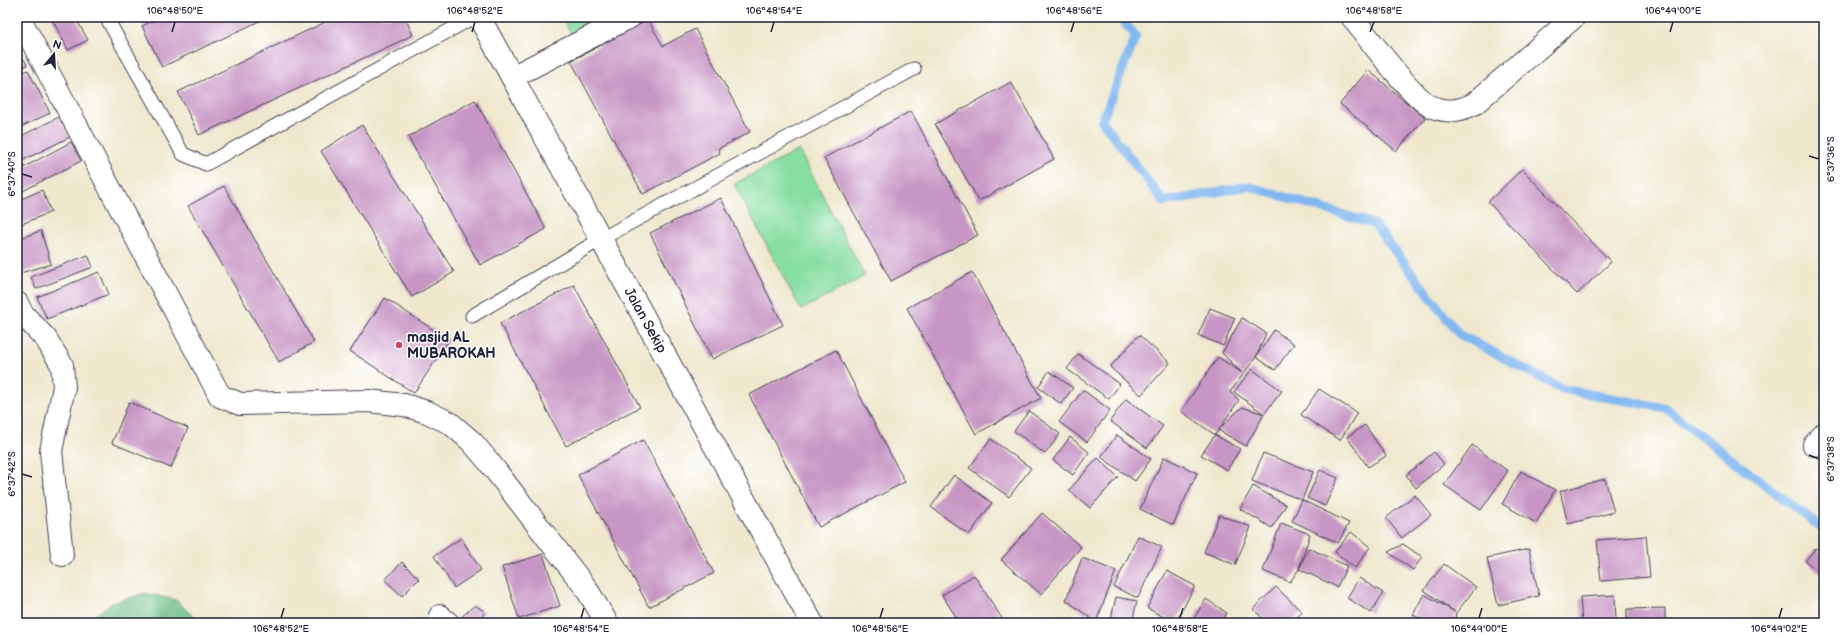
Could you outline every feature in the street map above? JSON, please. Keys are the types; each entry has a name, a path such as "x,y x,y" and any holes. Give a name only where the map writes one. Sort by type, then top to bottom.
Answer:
{"street":[{"path":"19,17 220,396 240,404 368,401 397,404 427,412 450,423 471,441 489,462 586,588 607,623"},
{"name":"Jalan Sekip","path":"479,17 812,623"},
{"path":"512,77 630,17"},
{"path":"1352,17 1417,96 1431,106 1459,111 1474,104 1574,17"},
{"path":"17,303 22,314 46,339 62,365 64,387 51,451 62,555"}],"lane":[{"path":"106,17 183,154 206,164 474,17"},
{"path":"472,316 601,238 914,69"}],"green space":[{"path":"562,17 617,17 574,39"},
{"path":"799,150 865,276 801,310 734,184"},
{"path":"145,593 176,600 200,623 84,623 112,603"}],"building":[{"path":"51,17 75,17 88,40 68,50"},
{"path":"161,17 268,17 162,67 142,26"},
{"path":"336,17 405,17 413,35 199,135 178,92"},
{"path":"648,20 663,46 695,29 750,132 718,149 720,153 643,194 571,61"},
{"path":"24,59 27,65 17,70 17,62"},
{"path":"28,70 50,113 17,129 17,76"},
{"path":"1368,70 1425,118 1396,151 1340,104"},
{"path":"1011,82 1054,159 979,201 935,124"},
{"path":"475,100 546,229 480,265 408,137"},
{"path":"911,111 978,235 891,281 824,158"},
{"path":"59,117 70,137 17,163 17,138"},
{"path":"362,125 454,272 412,297 321,151"},
{"path":"71,142 81,161 17,194 17,171"},
{"path":"1522,169 1611,262 1577,294 1488,202"},
{"path":"224,186 314,342 279,362 188,206"},
{"path":"42,190 51,212 17,226 17,201"},
{"path":"721,198 783,325 712,359 650,233"},
{"path":"41,231 51,264 17,274 17,239"},
{"path":"88,255 93,267 36,289 31,277"},
{"path":"99,272 109,294 47,319 37,297"},
{"path":"972,272 1041,398 976,434 907,308"},
{"path":"574,285 640,407 566,446 500,323"},
{"name":"masjid AL MUBAROKAH","path":"385,298 449,340 414,393 350,351"},
{"path":"1210,308 1235,318 1223,346 1198,335"},
{"path":"1242,318 1266,333 1256,357 1230,392 1239,400 1215,435 1181,411 1218,357 1242,373 1222,353"},
{"path":"1274,330 1294,344 1275,370 1256,357"},
{"path":"1139,335 1170,363 1141,395 1110,367"},
{"path":"836,350 905,482 819,527 749,395"},
{"path":"1078,354 1120,384 1109,399 1067,369"},
{"path":"1252,369 1282,391 1264,414 1234,392"},
{"path":"1049,371 1073,388 1061,404 1038,387"},
{"path":"1319,389 1357,413 1340,440 1301,415"},
{"path":"1083,390 1110,410 1087,442 1059,422"},
{"path":"1126,399 1163,426 1147,448 1110,421"},
{"path":"129,402 188,428 171,468 112,443"},
{"path":"1242,407 1264,414 1246,446 1218,430"},
{"path":"1029,411 1060,434 1045,454 1014,431"},
{"path":"1365,425 1386,456 1368,467 1347,437"},
{"path":"1117,435 1151,459 1135,481 1101,457"},
{"path":"1215,435 1240,449 1227,470 1201,455"},
{"path":"1070,437 1089,452 1073,475 1053,460"},
{"path":"991,439 1031,468 1009,497 969,468"},
{"path":"643,440 714,573 649,607 578,475"},
{"path":"1472,445 1508,471 1481,510 1444,485"},
{"path":"1434,452 1444,464 1416,488 1406,475"},
{"path":"1263,453 1313,472 1302,500 1252,481"},
{"path":"1164,457 1197,473 1173,525 1140,509"},
{"path":"1098,458 1118,477 1090,508 1069,490"},
{"path":"1320,470 1338,478 1325,506 1307,498"},
{"path":"1521,471 1555,490 1536,523 1502,504"},
{"path":"954,475 992,503 969,535 931,507"},
{"path":"1605,479 1614,512 1568,524 1560,491"},
{"path":"1253,486 1286,505 1272,528 1240,509"},
{"path":"1415,495 1431,515 1402,538 1386,518"},
{"path":"1302,500 1349,523 1338,543 1292,521"},
{"path":"1042,513 1081,547 1041,594 1001,560"},
{"path":"1219,515 1251,527 1235,565 1204,552"},
{"path":"1281,523 1310,534 1299,569 1290,582 1263,571"},
{"path":"1351,532 1370,547 1355,568 1335,552"},
{"path":"1138,536 1162,547 1138,598 1114,587"},
{"path":"1646,536 1650,577 1601,581 1597,540"},
{"path":"461,538 481,570 454,588 434,556"},
{"path":"1403,544 1422,557 1413,570 1388,552"},
{"path":"1309,548 1347,566 1337,587 1299,569"},
{"path":"1816,548 1824,555 1824,576 1805,561"},
{"path":"1529,549 1539,596 1498,605 1487,558"},
{"path":"543,554 560,606 519,619 502,567"},
{"path":"1082,558 1116,571 1096,622 1066,600"},
{"path":"402,562 419,579 402,596 385,580"},
{"path":"1444,564 1476,587 1456,613 1454,623 1430,623 1413,615 1424,594 1455,612 1424,590"},
{"path":"1167,571 1195,586 1175,623 1147,608"},
{"path":"974,575 1005,623 960,623 942,595"},
{"path":"1359,578 1383,593 1371,613 1347,598"},
{"path":"1276,587 1302,612 1291,623 1267,623 1253,609"},
{"path":"1615,595 1616,623 1582,623 1580,597"},
{"path":"1116,597 1137,601 1132,623 1110,623"},
{"path":"1206,599 1227,613 1221,623 1191,623"},
{"path":"475,605 485,612 477,623 465,623 459,619"},
{"path":"1665,608 1665,623 1627,623 1627,609"}],"waterway":[{"path":"1119,17 1136,36 1102,121 1164,202 1248,186 1374,224 1459,334 1562,389 1665,408 1824,530"}],"place":[{"name":"masjid AL MUBAROKAH","path":"399,345"}]}
